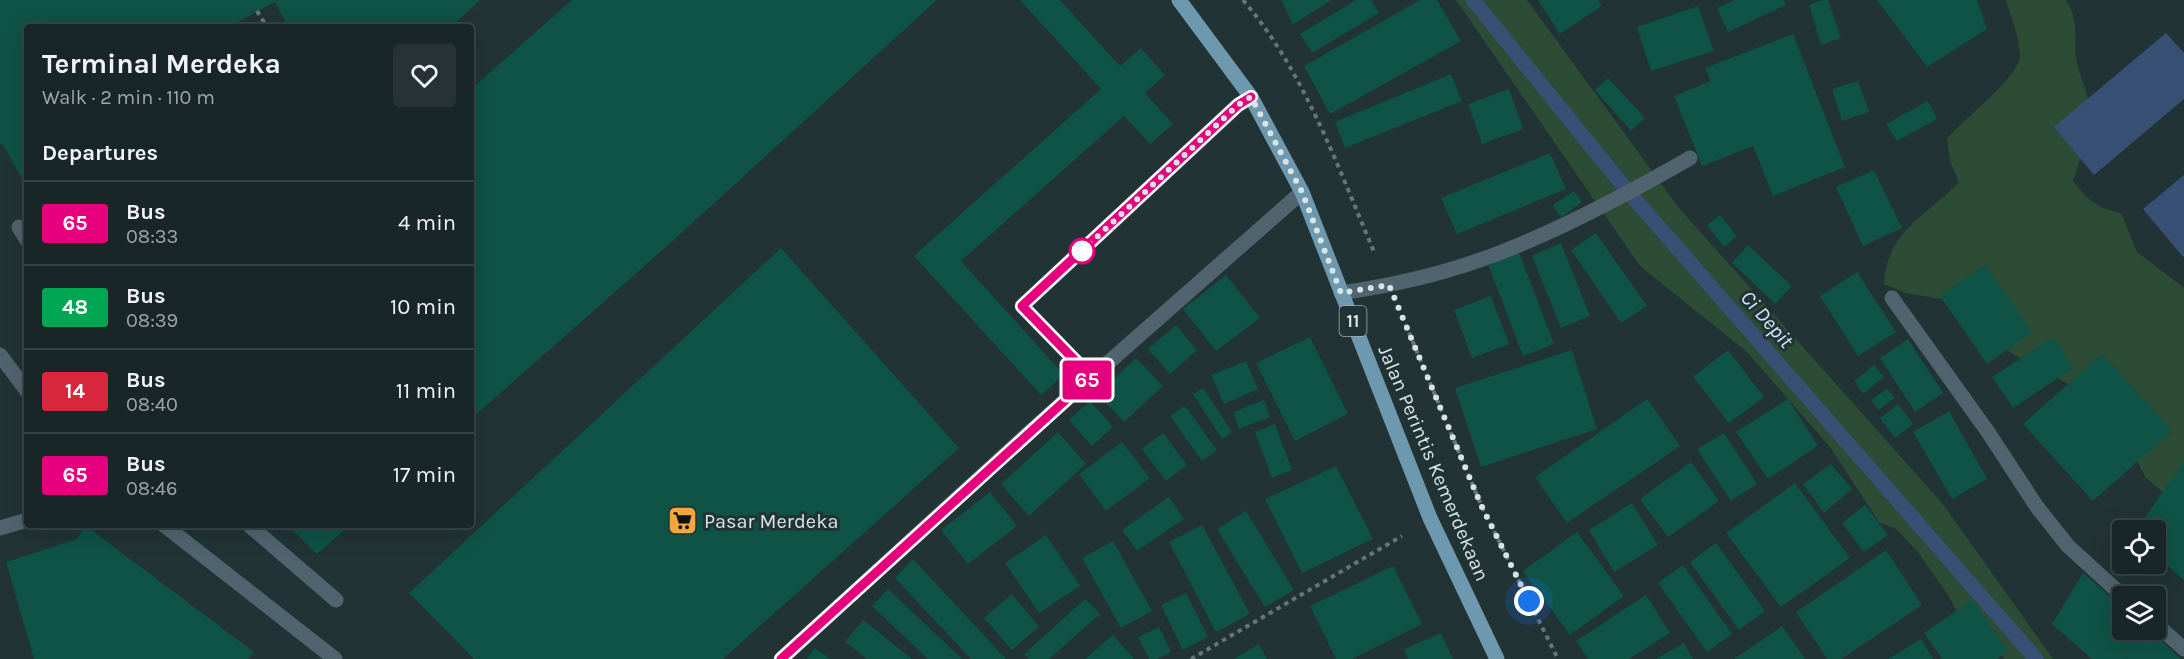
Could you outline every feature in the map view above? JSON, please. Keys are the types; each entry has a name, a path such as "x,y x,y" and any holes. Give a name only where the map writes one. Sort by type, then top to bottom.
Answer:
{"main road":[{"name":"Jalan Perintis Kemerdekaan","path":"1179,0 1251,97 1302,192 1430,518 1497,659"}],"street":[{"path":"1091,377 1022,306 1238,105 1251,97"},
{"path":"1341,293 1389,285 1480,260 1614,199 1690,158"},
{"path":"781,659 1091,377 1302,192"},
{"path":"1892,298 1989,432 2037,507 2068,546 2112,586"},
{"path":"0,355 24,387"},
{"path":"0,528 24,521"},
{"path":"168,528 335,659"},
{"path":"252,528 336,600"},
{"path":"2166,633 2184,649"}],"path":[{"path":"1243,0 1283,57 1317,119 1481,505 1558,659"},
{"path":"257,11 265,24"},
{"path":"1191,659 1430,518"}],"green space":[{"path":"1456,0 1527,0 1679,208 1942,503 2053,659 2005,659 1959,616 1948,595 1918,552 1896,529 1879,522 1830,447 1746,351 1640,266"},
{"path":"2006,0 2066,0 2075,22 2076,58 2089,109 2086,140 2073,181 2094,203 2121,213 2137,252 2184,288 2184,503 2165,494 2145,477 2135,456 2079,390 2006,350 1954,301 1905,293 1884,284 1892,250 1900,237 1959,182 1950,161 1947,139 2001,86 2018,64 2020,55 2018,41"}],"water":[{"path":"2166,33 2184,53 2184,99 2094,175 2054,127"},
{"path":"2184,175 2184,256 2183,257 2143,209"}],"building":[{"path":"0,0 480,0 454,24 286,24 275,2 236,24 24,24 24,183 2,143 0,144"},
{"path":"572,0 937,0 666,247 474,416 474,86"},
{"path":"1020,0 1060,0 1120,66 1141,48 1165,75 1145,93 1173,124 1150,144 1124,116 961,261 1064,375 1041,395 914,256 1101,89"},
{"path":"1281,0 1332,0 1293,24"},
{"path":"1356,0 1371,0 1379,13 1312,53 1300,34"},
{"path":"1420,0 1437,0 1461,41 1330,114 1304,66"},
{"path":"1538,0 1598,0 1602,6 1560,34"},
{"path":"1734,0 1784,0 1786,5 1728,32 1717,8"},
{"path":"1828,0 1841,38 1821,45 1809,5"},
{"path":"1877,0 1977,0 1987,29 1927,67"},
{"path":"1698,6 1714,51 1651,71 1637,27"},
{"path":"1793,34 1845,167 1773,196 1753,146 1702,166 1674,96 1711,81 1705,68"},
{"path":"1451,74 1462,101 1345,148 1335,122"},
{"path":"1608,78 1645,118 1631,131 1595,90"},
{"path":"1858,81 1869,112 1842,121 1832,89"},
{"path":"1509,89 1523,129 1482,144 1468,104"},
{"path":"1928,101 1937,119 1897,141 1886,124"},
{"path":"1550,153 1566,189 1457,234 1441,198"},
{"path":"1874,170 1902,228 1863,246 1836,187"},
{"path":"1574,191 1582,202 1561,218 1553,205"},
{"path":"1720,215 1737,236 1724,247 1707,225"},
{"path":"1596,233 1647,306 1621,323 1571,250"},
{"path":"1561,243 1590,316 1561,328 1532,256"},
{"path":"1748,245 1792,286 1775,304 1732,263"},
{"path":"1517,247 1554,344 1523,356 1486,259"},
{"name":"Pasar Merdeka","path":"781,248 959,448 723,659 474,659 409,593"},
{"path":"1985,265 2032,332 1987,364 1940,296"},
{"path":"1857,272 1896,332 1858,356 1820,296"},
{"path":"1226,275 1260,318 1216,351 1183,309"},
{"path":"1491,296 1509,344 1472,358 1454,310"},
{"path":"1176,325 1197,350 1170,374 1148,349"},
{"path":"1310,337 1348,414 1295,441 1256,363"},
{"path":"2053,337 2073,368 2013,408 1992,377"},
{"path":"1908,339 1943,393 1915,412 1880,358"},
{"path":"1572,350 1597,429 1481,467 1455,388"},
{"path":"1728,350 1764,397 1729,423 1693,377"},
{"path":"2102,354 2172,431 2093,501 2023,424"},
{"path":"1136,358 1163,386 1124,422 1098,394"},
{"path":"1246,361 1258,389 1224,404 1211,375"},
{"path":"1874,365 1884,377 1863,394 1854,381"},
{"path":"1203,388 1232,432 1222,439 1193,394"},
{"path":"1887,389 1895,398 1879,410 1871,400"},
{"path":"1647,399 1680,446 1567,523 1535,477"},
{"path":"1788,399 1818,446 1768,479 1736,432"},
{"path":"1264,400 1270,417 1239,429 1233,412"},
{"path":"1090,401 1113,427 1092,446 1069,420"},
{"path":"1898,404 1913,424 1895,438 1880,418"},
{"path":"1185,406 1217,450 1202,461 1170,416"},
{"path":"1949,411 1987,479 1952,499 1913,432"},
{"path":"1275,424 1292,470 1272,478 1255,432"},
{"path":"1058,432 1086,464 1029,516 1001,484"},
{"path":"1163,433 1187,465 1166,481 1142,449"},
{"path":"1724,433 1757,484 1731,501 1697,449"},
{"path":"1122,442 1150,478 1106,511 1079,474"},
{"path":"2184,461 2184,580 2166,564 2166,520 2144,520"},
{"path":"1691,462 1719,501 1668,537 1640,499"},
{"path":"1831,464 1852,489 1824,513 1803,484"},
{"path":"1336,466 1373,539 1302,573 1265,499"},
{"path":"1795,483 1850,558 1781,607 1726,533"},
{"path":"990,492 1017,526 968,564 941,530"},
{"path":"1169,497 1184,519 1137,551 1122,530"},
{"path":"1632,503 1658,545 1614,572 1589,530"},
{"path":"1865,505 1888,535 1864,552 1842,523"},
{"path":"1246,511 1294,590 1265,607 1217,529"},
{"path":"1202,525 1250,614 1216,632 1169,542"},
{"path":"85,528 89,528 254,652 248,659 34,659 6,562 77,539"},
{"path":"290,528 347,528 317,554"},
{"path":"1577,532 1624,596 1570,635 1523,571"},
{"path":"1046,535 1080,586 1039,613 1005,563"},
{"path":"1113,541 1152,611 1121,628 1082,558"},
{"path":"1716,543 1765,611 1739,630 1690,562"},
{"path":"1886,550 1922,605 1841,659 1827,659 1796,612"},
{"path":"913,559 1006,659 971,659 895,578"},
{"path":"1683,565 1732,634 1707,652 1658,583"},
{"path":"1393,566 1422,624 1352,659 1336,659 1310,606"},
{"path":"2083,573 2112,598 2112,640 2161,640 2181,659 2092,659 2052,624"},
{"path":"888,589 962,659 928,659 872,606"},
{"path":"1186,593 1208,637 1183,650 1161,605"},
{"path":"1012,594 1039,627 1012,650 984,618"},
{"path":"1646,595 1670,633 1629,659 1588,659 1576,641"},
{"path":"1085,599 1100,614 1049,659 1029,659 1024,654"},
{"path":"1972,600 2008,651 1997,659 1942,659 1924,633"},
{"path":"863,620 912,659 867,659 845,642"},
{"path":"1782,626 1805,659 1734,659"},
{"path":"1159,627 1171,652 1157,659 1149,659 1138,637"},
{"path":"1441,633 1453,659 1408,659 1404,649"},
{"path":"1113,635 1134,659 1085,659"},
{"path":"1921,639 1933,659 1888,659"},
{"path":"1684,643 1693,659 1656,659"},
{"path":"1259,644 1267,659 1234,659"},
{"path":"815,648 830,659 807,659"}],"waterway":[{"name":"Ci Depit","path":"1473,0 1625,188 2036,659"}],"bus line":[{"name":"65","path":"781,659 1091,377 1022,306 1238,105 1251,97"}],"place":[{"name":"Pasar Merdeka","path":"683,521"}],"route":[{"path":"1082,251 1238,105 1251,97 1302,192 1341,293 1389,285 1481,505 1529,601"}]}
